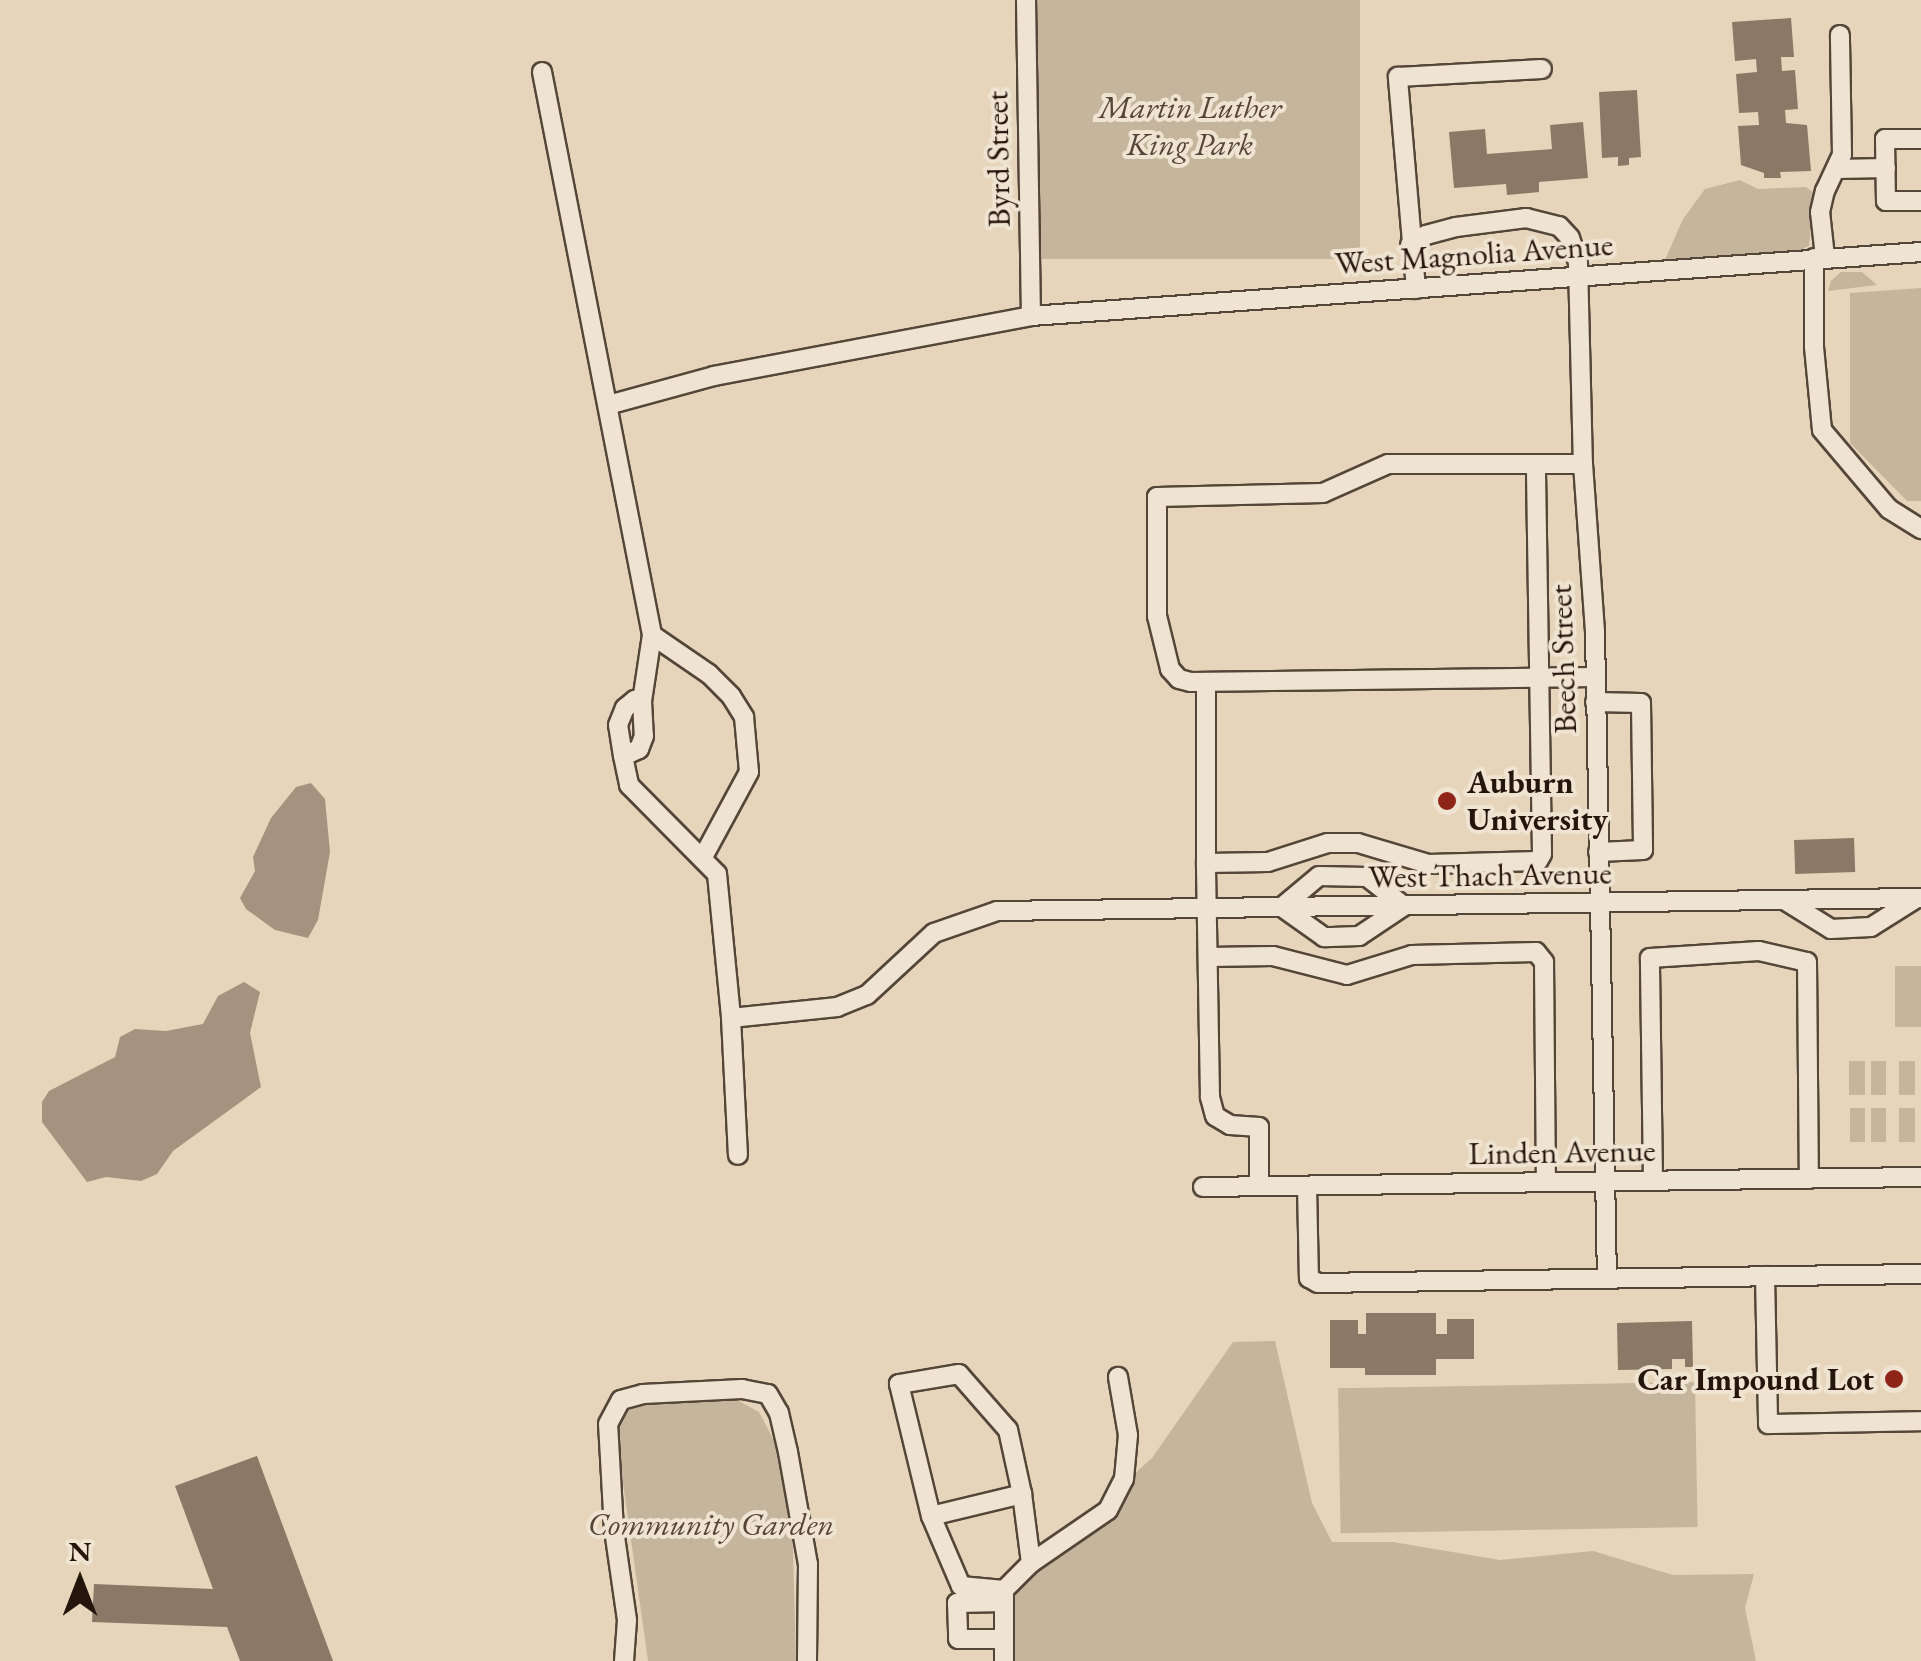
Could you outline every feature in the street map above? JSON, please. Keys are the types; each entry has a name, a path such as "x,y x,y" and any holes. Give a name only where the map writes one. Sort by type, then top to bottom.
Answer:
{"street":[{"name":"Byrd Street","path":"1026,0 1031,316"},
{"path":"1840,35 1842,155 1824,192 1820,212 1814,348 1822,430 1889,509 1921,528"},
{"path":"1416,288 1398,77 1542,69"},
{"path":"542,72 652,635 642,701 644,736 638,749 623,756"},
{"path":"1921,139 1885,139 1886,202 1921,201"},
{"path":"1837,169 1886,168"},
{"name":"Beech Street","path":"1410,246 1426,234 1456,227 1506,220 1546,221 1570,238 1579,278 1582,464 1596,702 1607,1278"},
{"name":"West Magnolia Avenue","path":"608,405 733,372 1031,316 1921,252"},
{"path":"1582,464 1388,464 1323,494 1157,496 1157,616 1170,669 1179,678 1206,682 1595,677"},
{"path":"1206,863 1268,862 1328,843 1358,844 1428,864 1538,861 1542,854 1536,465"},
{"path":"652,635 708,674 731,696 744,717 749,772 703,857"},
{"path":"1206,682 1210,1097 1216,1116 1230,1125 1258,1128 1258,1186"},
{"path":"642,701 635,700 625,708 618,725 628,785 716,874 732,1018 738,1155"},
{"path":"1596,702 1641,703 1643,813 1643,850 1598,852"},
{"path":"1319,876 1367,877 1404,906 1359,936 1324,936 1282,907 1319,876"},
{"path":"1785,901 1831,930 1870,927 1919,898"},
{"name":"West Thach Avenue","path":"732,1018 838,1007 868,994 934,932 997,911 1060,907 1919,898"},
{"path":"1653,1180 1650,958 1759,951 1806,962 1810,1179"},
{"path":"1208,957 1273,956 1347,975 1412,955 1536,952 1544,962 1546,1182"},
{"name":"Linden Avenue","path":"1203,1187 1921,1177"},
{"path":"1308,1186 1309,1278 1318,1283 1921,1274"},
{"path":"1765,1276 1768,1424 1921,1421"},
{"path":"1004,1596 961,1586 931,1516 899,1384 959,1374 1008,1430 1031,1563"},
{"path":"1004,1661 1004,1596 1031,1563 1108,1510 1124,1479 1128,1434 1118,1377"},
{"path":"624,1661 626,1620 614,1530 608,1424 622,1400 643,1394 742,1389 768,1394 788,1452 808,1564 807,1661"},
{"path":"931,1516 1022,1494"},
{"path":"1004,1596 957,1603 958,1639 1004,1639"}],"green space":[{"name":"Martin Luther King Park","path":"1034,0 1360,0 1360,259 1034,259"},
{"path":"1740,180 1758,189 1806,187 1814,193 1809,246 1798,251 1665,260 1683,219 1705,189"},
{"path":"1841,272 1862,272 1877,285 1828,291 1831,281"},
{"path":"1921,288 1921,501 1907,501 1850,443 1850,293"},
{"path":"1895,966 1921,966 1921,1027 1895,1027"},
{"path":"1849,1061 1865,1061 1865,1095 1849,1095"},
{"path":"1871,1061 1886,1061 1886,1095 1871,1095"},
{"path":"1899,1061 1915,1061 1915,1095 1899,1095"},
{"path":"1850,1108 1865,1108 1865,1142 1850,1142"},
{"path":"1871,1108 1886,1108 1886,1142 1871,1142"},
{"path":"1899,1108 1915,1108 1915,1142 1899,1142"},
{"path":"1275,1341 1312,1503 1332,1542 1393,1542 1500,1560 1593,1551 1673,1575 1754,1574 1745,1608 1756,1661 1004,1661 1004,1590 1152,1458 1233,1342"},
{"path":"1695,1382 1698,1527 1341,1533 1338,1388"},
{"name":"Community Garden","path":"724,1393 759,1412 783,1458 792,1515 796,1661 648,1661 616,1433 621,1413 640,1402"}],"shaded area":[{"path":"311,783 325,799 330,852 318,920 308,938 275,930 246,909 240,898 255,871 253,857 271,818 296,787"},
{"path":"244,982 260,992 250,1033 261,1087 173,1151 157,1174 141,1181 106,1177 87,1182 42,1122 42,1102 49,1091 115,1057 120,1037 135,1029 166,1031 203,1024 218,996"}],"building":[{"path":"1791,18 1794,57 1781,57 1782,71 1795,70 1798,109 1785,110 1786,123 1807,125 1811,171 1780,172 1781,178 1764,178 1764,173 1741,165 1738,126 1759,125 1758,112 1739,113 1736,74 1757,72 1756,59 1735,61 1732,22"},
{"path":"1637,90 1641,157 1629,158 1629,165 1618,166 1618,157 1602,158 1599,92"},
{"path":"1583,122 1588,178 1539,182 1539,192 1507,195 1506,184 1454,188 1449,132 1485,129 1487,154 1552,149 1550,125"},
{"path":"1854,838 1855,872 1795,874 1794,840"},
{"path":"1366,1313 1436,1313 1436,1334 1447,1334 1447,1319 1474,1319 1474,1359 1436,1359 1436,1375 1365,1375 1365,1368 1330,1368 1330,1320 1358,1320 1358,1334 1366,1334"},
{"path":"1692,1321 1693,1367 1685,1367 1685,1359 1672,1359 1672,1369 1618,1370 1617,1323"},
{"path":"257,1456 333,1661 240,1661 227,1627 92,1622 94,1584 213,1589 175,1486"}],"place":[{"name":"Auburn University","path":"1447,801"},
{"name":"Car Impound Lot","path":"1894,1379"}]}
